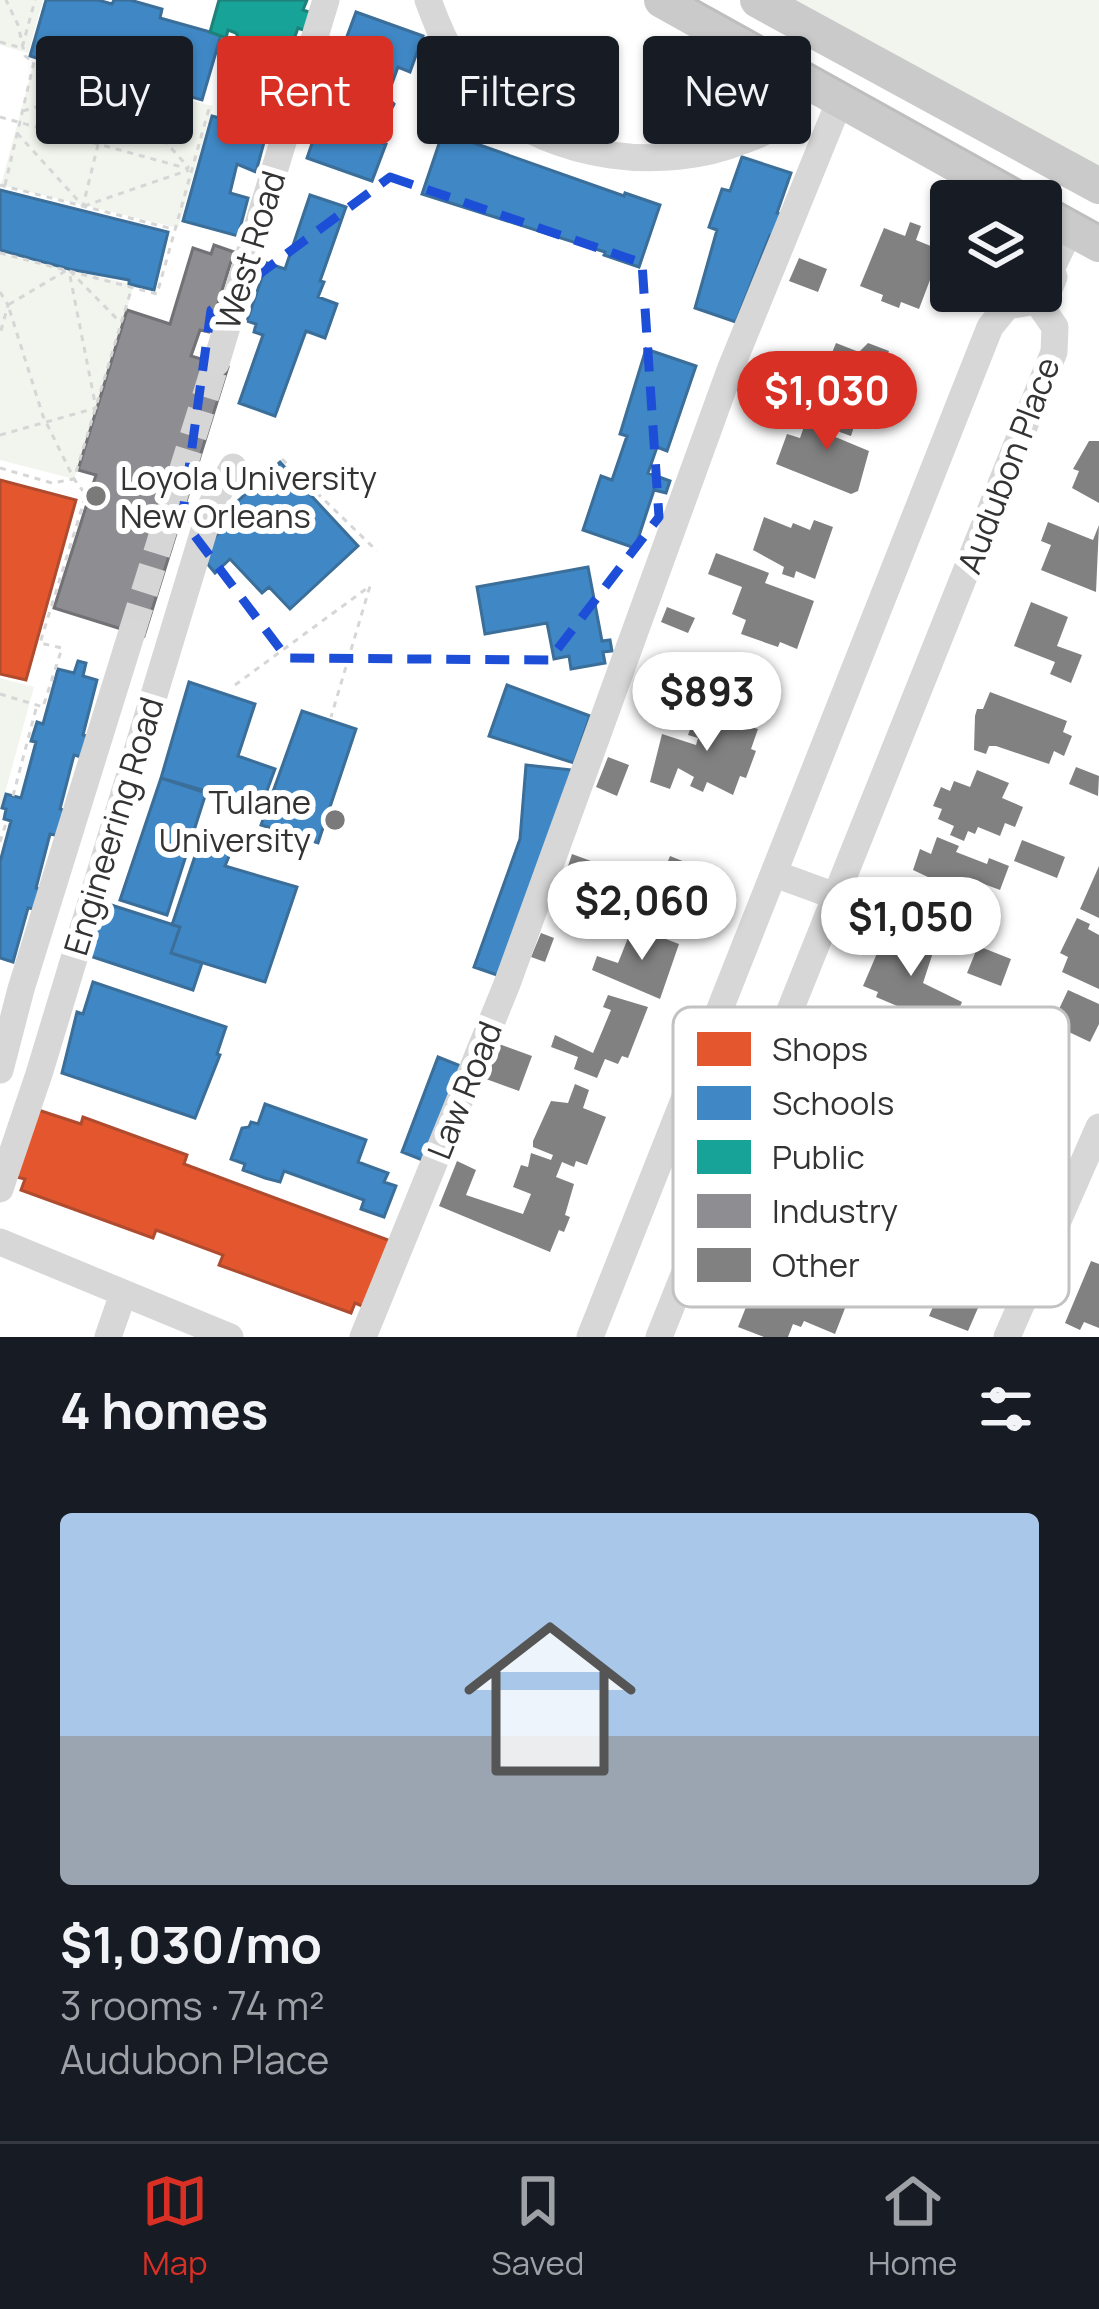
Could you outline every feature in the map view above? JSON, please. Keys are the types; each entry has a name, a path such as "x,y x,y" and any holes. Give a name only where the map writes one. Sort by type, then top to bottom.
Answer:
{"main road":[{"path":"662,0 984,180"},
{"path":"726,35 744,0"},
{"path":"758,0 1099,186"},
{"path":"824,91 832,42"}],"street":[{"name":"West Road","path":"215,363 326,0"},
{"path":"428,0 457,64 486,101 518,124 604,154 677,157 732,145 783,121 824,91"},
{"name":"Law Road","path":"363,1337 507,984 730,370 824,91"},
{"name":"Audubon Place","path":"722,1007 990,327 1002,312"},
{"name":"Audubon Place","path":"794,1007 1054,352 1055,327 1049,312"},
{"name":"Engineering Road","path":"0,1189 212,504 233,467"},
{"path":"0,1070 10,984 132,632"},
{"path":"775,874 838,898"},
{"path":"1069,1195 1099,1127"},
{"name":"Audubon Place","path":"590,1337 673,1129"},
{"path":"0,1242 230,1337"},
{"path":"108,1337 123,1294"},
{"name":"Audubon Place","path":"659,1337 673,1303"},
{"path":"1007,1337 1020,1307"}],"path":[{"path":"6,0 22,47 34,62 2,185 175,229"},
{"path":"22,47 35,0"},
{"path":"0,41 22,47"},
{"path":"0,253 158,294 210,105"},
{"path":"22,112 36,108"},
{"path":"0,117 36,127"},
{"path":"17,133 82,206"},
{"path":"82,206 98,144 190,170"},
{"path":"167,144 190,170"},
{"path":"82,206 190,170"},
{"path":"0,310 69,269"},
{"path":"69,269 120,323"},
{"path":"69,269 96,408"},
{"path":"74,479 132,287"},
{"path":"0,292 46,422 86,495 40,643 62,648 43,707 0,694"},
{"path":"0,334 8,305"},
{"path":"0,436 96,408"},
{"path":"282,459 376,551"},
{"path":"0,468 52,483 74,479"},
{"path":"235,685 370,586 331,717"},
{"path":"13,796 37,705"},
{"path":"0,842 7,820"}],"highlighted area":[{"path":"390,177 642,263 659,517 549,660 287,658 182,519 211,310"}],"shaded area":[{"path":"0,0 43,0 28,53 0,45"},
{"path":"781,0 1099,0 1099,173"},
{"path":"34,62 36,144 193,144 193,101 213,106 178,228 1,185"},
{"path":"0,253 134,285 74,479 0,460"},
{"path":"0,678 34,687 0,811"}],"building: Shops":[{"path":"0,480 76,500 26,680 0,674"},
{"path":"26,1106 81,1124 83,1117 187,1155 184,1164 404,1246 379,1313 355,1303 351,1313 219,1265 223,1255 156,1230 153,1238 21,1190 25,1179 0,1173"}],"building: Schools":[{"path":"46,0 112,4 130,0 162,9 160,18 221,35 202,100 193,97 193,36 36,36 36,58 30,56"},
{"path":"356,12 423,36 417,36 410,72 398,67 393,81 393,36 347,36"},
{"path":"212,116 217,117 217,144 264,144 256,172 237,164 230,193 248,198 238,236 183,221"},
{"path":"312,144 386,144 372,181 307,158"},
{"path":"439,144 477,144 660,205 639,267 422,194"},
{"path":"742,157 791,173 777,213 783,215 776,237 770,235 736,322 695,308 717,230 709,227 722,189 730,191"},
{"path":"0,190 168,232 154,290 0,250"},
{"path":"310,195 346,207 318,297 337,304 325,338 306,331 275,416 239,403 263,335 254,332 256,324 247,321 267,263 285,269"},
{"path":"646,349 696,366 667,451 657,447 648,473 670,481 666,493 654,490 635,548 583,530 601,476 612,480 627,436 620,434"},
{"path":"280,462 358,546 290,609 269,587 262,593 230,559 215,573 205,561 219,533 212,525"},
{"path":"588,567 602,641 610,640 612,651 603,652 605,663 571,669 569,656 554,659 547,623 485,634 477,587"},
{"path":"78,661 86,663 83,676 97,680 83,735 87,736 81,757 74,755 60,809 67,811 60,836 50,834 35,909 28,908 13,962 0,958 0,862 11,821 4,819 6,809 2,808 6,794 21,798 36,742 31,741 37,722 43,724 58,669 74,673"},
{"path":"189,682 255,704 238,756 275,769 261,807 161,778"},
{"path":"507,685 590,716 574,763 489,736"},
{"path":"302,711 356,729 318,843 261,825"},
{"path":"526,765 572,770 500,976 474,967 520,839"},
{"path":"161,778 206,793 167,915 120,900"},
{"path":"199,844 230,854 225,866 297,887 265,982 171,953 180,927 172,925"},
{"path":"105,903 180,927 171,953 202,963 193,990 87,955"},
{"path":"93,982 226,1027 195,1118 62,1073 77,1012 83,1014"},
{"path":"438,1057 466,1068 430,1163 402,1152"},
{"path":"265,1104 366,1140 358,1162 388,1173 384,1182 396,1186 384,1217 361,1209 364,1200 284,1171 280,1182 265,1178 243,1170 245,1164 231,1159 242,1128 251,1122 258,1124"}],"building: Public":[{"path":"219,0 307,0 303,10 312,13 306,31 298,28 295,36 210,32"}],"building: Industry":[{"path":"214,245 234,252 209,332 200,330 191,356 228,367 144,636 54,608 96,475 78,470 127,310 170,324 193,248 211,254"}],"building: Other":[{"path":"910,222 921,226 916,240 930,246 930,280 919,309 881,301 883,295 860,286 884,228 905,236"},
{"path":"799,258 827,269 818,292 789,281"},
{"path":"836,343 859,352 868,343 889,351 885,360 896,365 883,405 859,399 846,387 822,377"},
{"path":"829,404 858,414 851,436 834,430 833,436 869,451 858,491 851,494 776,464 787,434 800,438 805,424 827,432 828,427 821,425"},
{"path":"1089,441 1099,441 1099,503 1072,488 1079,471 1073,469"},
{"path":"764,517 791,528 793,523 810,530 814,520 833,527 815,579 796,571 794,578 782,574 784,567 753,550"},
{"path":"1048,522 1093,540 1099,525 1096,592 1041,570 1051,545 1041,541"},
{"path":"716,553 769,573 765,583 814,601 797,649 741,634 746,620 732,614 742,587 708,574"},
{"path":"1031,602 1068,617 1057,646 1082,655 1071,683 1050,674 1055,662 1014,646"},
{"path":"667,607 695,618 688,633 661,622"},
{"path":"990,692 1067,721 1063,732 1072,736 1064,756 1054,751 1049,764 996,746 989,746 986,754 974,750 975,716"},
{"path":"697,711 758,729 746,778 740,776 733,795 707,782 703,792 690,786 694,777 678,768 670,789 650,782 662,734 696,745 698,738 688,735"},
{"path":"608,757 629,765 617,796 596,787"},
{"path":"1076,767 1099,776 1098,796 1069,784"},
{"path":"977,770 1009,783 1002,798 1023,807 1015,827 1005,823 1000,836 978,827 975,834 968,831 964,841 950,835 954,826 938,819 942,809 933,806 941,787 950,791 954,781 970,787"},
{"path":"937,837 959,846 956,852 987,864 989,858 1009,866 1000,890 984,884 981,894 962,886 953,910 982,921 974,942 911,915 913,910 898,904 907,884 923,890 928,877 913,870 920,849 931,854"},
{"path":"1022,840 1065,857 1057,878 1014,861"},
{"path":"572,854 599,864 591,884 565,875"},
{"path":"670,856 705,870 689,910 676,905 672,919 657,914 661,902 646,894 648,890 626,881 632,866 663,874"},
{"path":"1099,866 1099,918 1080,909"},
{"path":"1077,918 1099,935 1099,989 1062,972 1068,957 1060,953"},
{"path":"916,927 938,937 923,983 962,1002 960,1007 900,1007 863,986 881,944 900,952 908,947"},
{"path":"637,928 679,944 660,999 592,970 597,956 618,963"},
{"path":"541,933 554,938 545,962 531,957"},
{"path":"978,946 1011,959 1001,986 967,973"},
{"path":"1068,990 1099,1004 1099,1024 1090,1042 1069,1032 1069,1007 1060,1007"},
{"path":"608,995 648,1007 628,1058 622,1056 618,1064 605,1059 597,1078 574,1069 578,1057 551,1047 555,1035 593,1053 611,1010 603,1007"},
{"path":"499,1044 532,1056 519,1091 486,1079"},
{"path":"575,1084 589,1090 583,1108 606,1117 587,1165 562,1162 556,1177 574,1184 565,1215 570,1217 550,1252 439,1206 457,1161 476,1170 466,1195 523,1214 531,1194 513,1187 521,1165 528,1167 531,1153 551,1160 553,1155 533,1147 533,1141 551,1101 568,1103"},
{"path":"1091,1261 1099,1264 1099,1328 1084,1322 1080,1330 1065,1323"},
{"path":"746,1307 846,1307 835,1334 804,1321 801,1327 793,1324 788,1337 764,1337 738,1327"},
{"path":"933,1307 978,1307 968,1331 929,1316"}],"tunnel":[{"path":"132,632 216,363"}],"tram line":[{"path":"696,0 1099,224"}],"place":[{"name":"Loyola University New Orleans","path":"96,496"},
{"name":"Tulane University","path":"335,820"}]}
